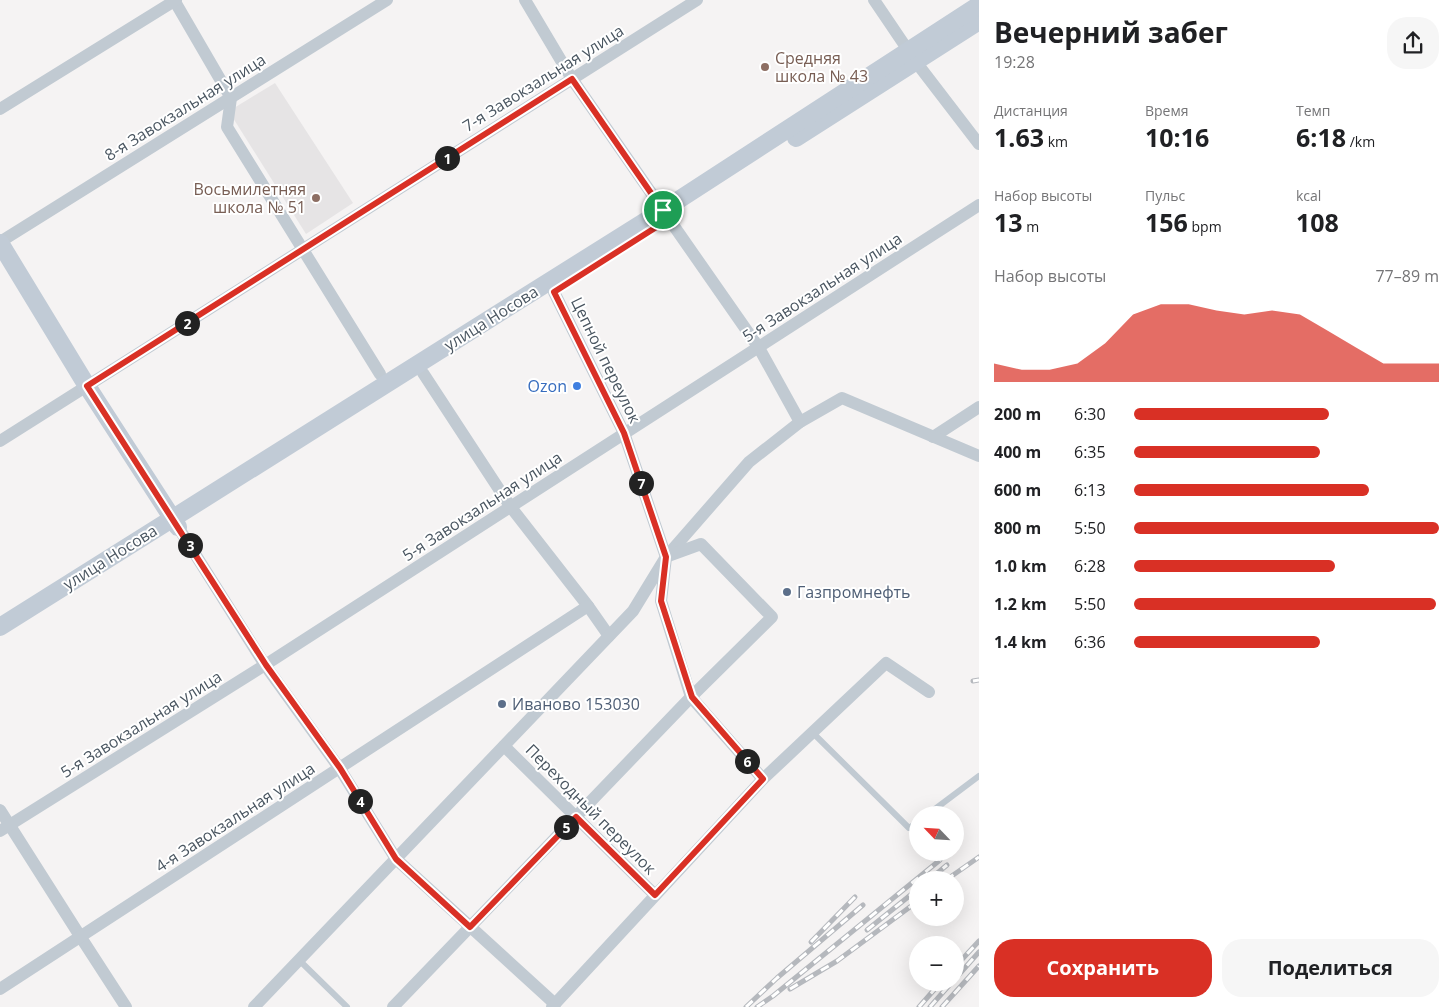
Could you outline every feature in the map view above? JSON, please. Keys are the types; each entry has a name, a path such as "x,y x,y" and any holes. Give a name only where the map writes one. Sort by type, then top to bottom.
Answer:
{"main road":[{"name":"улица Носова","path":"0,627 175,523 552,287 912,56 979,5"},
{"name":"улица Носова","path":"912,56 979,22"},
{"path":"0,243 87,386 175,523"},
{"name":"улица Носова","path":"0,640 175,523"}],"street":[{"path":"0,108 174,0 231,98 227,127 380,374"},
{"name":"8-я Завокзальная улица","path":"0,243 387,0"},
{"path":"524,0 572,79 759,348 800,422"},
{"name":"7-я Завокзальная улица","path":"0,441 697,0"},
{"path":"874,0 912,56 979,144"},
{"name":"5-я Завокзальная улица","path":"5,828 266,665 979,204"},
{"name":"Цепной переулок","path":"552,287 624,433 666,557"},
{"path":"420,369 510,506 609,636"},
{"path":"254,1007 632,611 666,557 749,462 800,422 842,398 979,456"},
{"path":"933,437 979,407"},
{"path":"175,523 266,665 340,768 396,859 553,1005 763,779 886,663 929,692"},
{"path":"393,1007 692,697 772,617 701,544 666,557"},
{"path":"666,557 661,601 692,697 763,779"},
{"name":"4-я Завокзальная улица","path":"0,989 588,606"},
{"name":"Переходный переулок","path":"504,746 655,895"},
{"path":"0,810 5,828 80,936 126,1007"}],"lane":[{"path":"812,732 909,828"},
{"path":"939,806 979,776"},
{"path":"299,960 347,1007"}],"shaded area":[{"path":"275,83 353,203 306,234 233,118 234,108"}],"railway":[{"path":"973,681 979,680"},
{"path":"959,871 979,857"},
{"path":"757,1007 939,861"},
{"path":"940,871 947,865"},
{"path":"867,930 909,896"},
{"path":"811,942 855,897"},
{"path":"746,1007 863,905"},
{"path":"790,989 837,961 909,908"},
{"path":"964,957 979,941"},
{"path":"964,969 979,952"},
{"path":"942,1007 979,966"},
{"path":"919,1007 933,991"},
{"path":"930,1007 944,991"}],"place":[{"name":"Средняя школа № 43","path":"765,67"},
{"name":"Восьмилетняя школа № 51","path":"316,198"},
{"name":"Ozon","path":"577,386"},
{"name":"Газпромнефть","path":"787,592"},
{"name":"Иваново 153030","path":"502,704"}],"route":[{"path":"572,79 663,210 669,219 554,292 624,433 666,557 661,601 692,697 763,779 655,895 576,817 470,927 396,859 340,768 266,665 87,386 572,79"}]}
